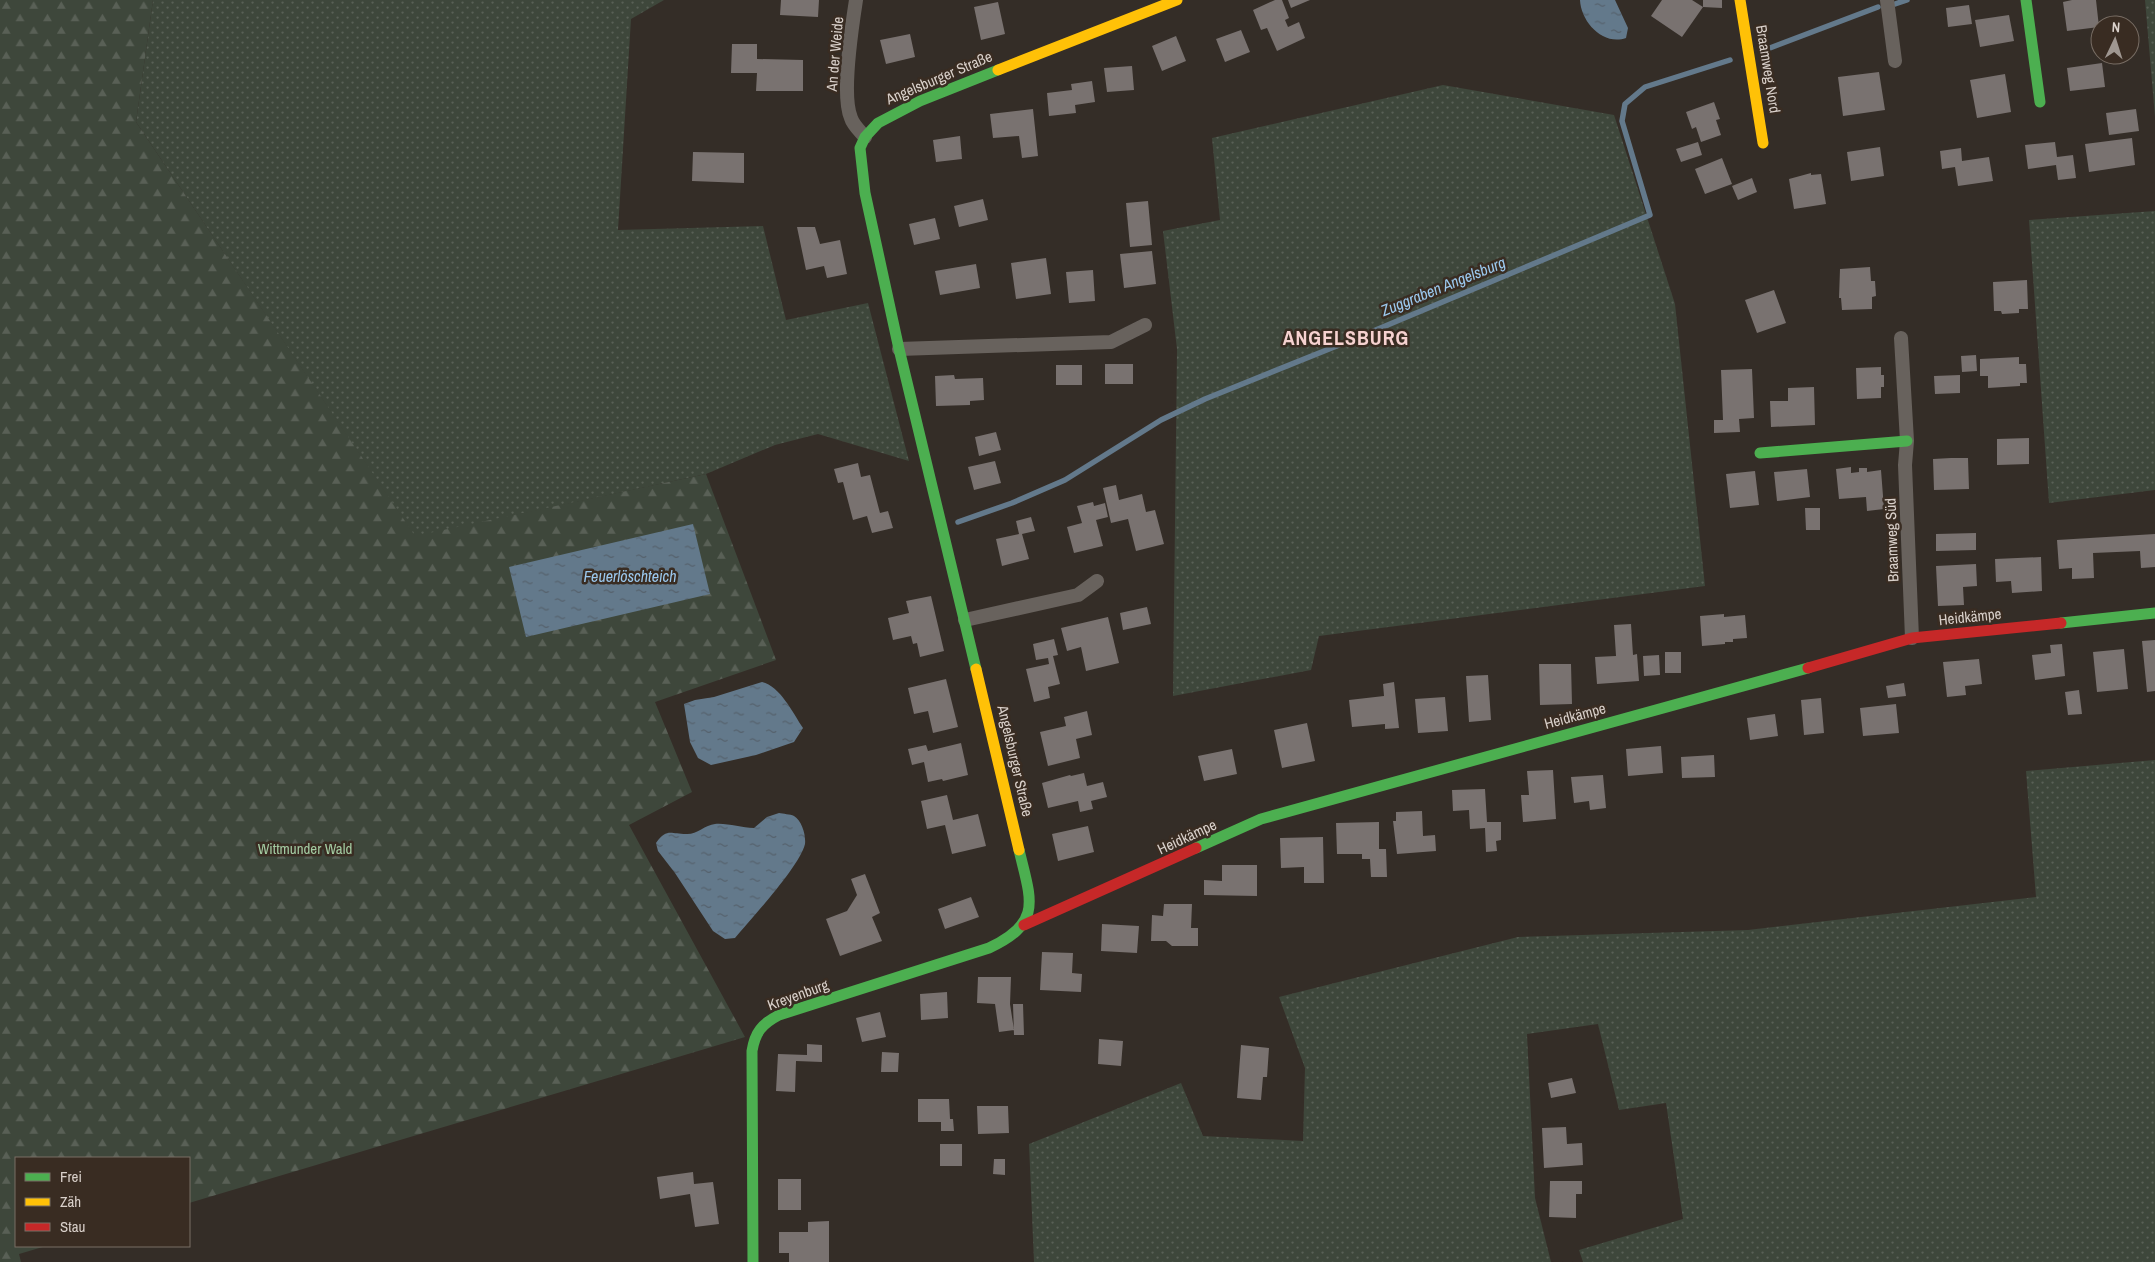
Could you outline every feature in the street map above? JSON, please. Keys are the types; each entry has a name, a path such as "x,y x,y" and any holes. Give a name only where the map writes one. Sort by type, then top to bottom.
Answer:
{"street":[{"name":"An der Weide","path":"856,0 848,69 847,101 851,119 865,137"},
{"name":"Angelsburger Straße","path":"1024,925 1030,894 898,349 865,193 860,148 865,137 878,123 920,101 1177,0"},
{"name":"Braamweg Nord","path":"1740,0 1763,143"},
{"path":"1887,0 1895,60"},
{"path":"2026,0 2040,102"},
{"path":"898,349 1111,342 1145,325"},
{"name":"Braamweg Süd","path":"1901,338 1907,441 1905,465 1912,638"},
{"path":"1760,454 1907,441"},
{"path":"965,620 1078,595 1097,581"},
{"name":"Heidkämpe","path":"1024,925 1261,819 1912,638 2155,613"},
{"name":"Kreyenburg","path":"753,1262 752,1051 755,1034 764,1023 779,1016 989,948 1010,938 1024,925"}],"green space":[{"name":"Wittmunder Wald","path":"0,0 153,0 136,122 415,536 706,474 776,660 655,702 692,792 629,825 745,1037 190,1203 190,1157 15,1157 15,1247 43,1247 19,1254 21,1262 0,1262"},
{"path":"153,0 664,0 631,19 618,230 763,226 786,320 868,303 909,461 818,434 775,445 706,474 415,537 136,122"},
{"path":"2145,0 2155,0 2155,117"},
{"path":"1443,85 1614,115 1675,304 1705,586 1319,636 1311,670 1173,696 1177,349 1163,231 1220,220 1212,138"},
{"path":"2155,211 2155,490 2049,503 2029,220"},
{"path":"2155,760 2155,1262 1583,1262 1579,1250 1683,1219 1666,1103 1619,1110 1598,1024 1527,1034 1535,1198 1551,1262 1034,1262 1029,1144 1181,1083 1203,1136 1303,1141 1305,1068 1279,997 1518,937 1748,930 2036,897 2026,771"}],"water":[{"path":"1580,0 1615,0 1628,28 1626,38 1609,39 1595,30 1584,16"},
{"name":"Feuerlöschteich","path":"693,524 710,594 526,637 509,567"},
{"path":"762,682 780,694 803,728 794,742 756,755 711,765 698,758 690,742 684,704"},
{"path":"779,813 794,816 801,825 805,844 801,854 774,892 735,938 725,939 713,931 675,873 658,851 656,843 666,834 690,834 715,824 754,828 767,817"}],"building":[{"path":"781,0 819,0 818,17 780,15"},
{"path":"1275,0 1282,0 1289,18 1285,20 1288,27 1299,22 1305,38 1277,51 1267,28 1261,30 1253,10"},
{"path":"1288,0 1310,0 1291,8"},
{"path":"1662,0 1692,0 1703,7 1682,37 1651,16"},
{"path":"1703,0 1722,0 1722,8 1703,7"},
{"path":"2096,0 2098,15 2090,15 2090,28 2067,31 2063,2"},
{"path":"998,2 1005,34 981,40 974,7"},
{"path":"1969,5 1972,24 1948,27 1946,8"},
{"path":"2009,15 2014,41 1980,47 1975,20"},
{"path":"1241,30 1250,52 1225,62 1216,39"},
{"path":"910,34 915,57 886,64 880,40"},
{"path":"1176,36 1186,61 1162,71 1152,46"},
{"path":"732,44 757,44 757,59 803,60 803,91 756,91 757,73 731,73"},
{"path":"2102,65 2105,87 2070,91 2067,68"},
{"path":"1132,66 1134,90 1107,92 1104,68"},
{"path":"1879,72 1885,110 1843,116 1838,77"},
{"path":"2005,74 2011,112 1977,118 1970,80"},
{"path":"1092,81 1095,102 1075,105 1076,113 1049,116 1047,93 1072,90 1071,84"},
{"path":"1714,102 1720,119 1716,120 1721,135 1701,142 1696,127 1692,129 1686,112"},
{"path":"1033,109 1038,156 1022,158 1019,136 993,138 990,114"},
{"path":"2136,109 2139,131 2109,135 2106,113"},
{"path":"960,136 962,159 936,162 933,140"},
{"path":"2132,138 2135,165 2089,172 2085,144"},
{"path":"1698,142 1702,155 1681,162 1676,149"},
{"path":"2055,142 2057,157 2073,155 2076,178 2058,180 2056,165 2028,169 2025,145"},
{"path":"1880,147 1884,176 1851,181 1847,152"},
{"path":"1961,148 1962,161 1989,157 1993,181 1958,186 1955,167 1942,169 1940,151"},
{"path":"693,152 744,153 744,183 692,181"},
{"path":"1722,158 1732,184 1705,194 1695,169"},
{"path":"1811,173 1811,175 1821,174 1826,204 1794,209 1789,179"},
{"path":"1752,178 1757,192 1738,200 1732,186"},
{"path":"983,199 988,220 959,227 954,206"},
{"path":"1148,201 1152,245 1130,247 1126,203"},
{"path":"935,218 940,239 914,245 909,224"},
{"path":"797,227 815,227 820,244 840,240 847,274 827,278 824,266 806,270"},
{"path":"1152,251 1156,284 1124,288 1120,254"},
{"path":"1046,258 1051,294 1016,299 1011,263"},
{"path":"976,264 980,288 940,295 935,271"},
{"path":"1870,267 1871,281 1875,281 1876,296 1872,297 1872,309 1842,310 1841,298 1839,298 1840,269"},
{"path":"1093,270 1095,301 1069,303 1066,272"},
{"path":"2027,280 2028,309 2019,309 2019,313 2002,314 2001,311 1994,311 1993,282"},
{"path":"1774,290 1786,323 1757,333 1745,300"},
{"path":"1976,355 1977,371 1962,372 1961,356"},
{"path":"2019,357 2019,364 2026,364 2027,383 2020,383 2020,386 1988,388 1988,376 1980,376 1980,359"},
{"path":"1105,364 1133,364 1133,384 1105,384"},
{"path":"1056,365 1082,365 1082,385 1056,385"},
{"path":"1881,367 1881,375 1884,375 1884,387 1881,387 1881,398 1857,399 1856,368"},
{"path":"1752,369 1754,418 1739,419 1740,432 1714,433 1714,420 1723,420 1721,370"},
{"path":"954,375 955,379 983,378 984,400 970,401 970,405 936,406 935,376"},
{"path":"1960,375 1960,393 1935,394 1934,376"},
{"path":"1814,387 1815,425 1771,427 1770,401 1788,401 1788,388"},
{"path":"996,432 1001,450 979,456 975,437"},
{"path":"2029,438 2029,464 1997,465 1997,439"},
{"path":"1968,458 1969,489 1934,490 1933,459"},
{"path":"995,461 1001,483 974,490 968,467"},
{"path":"858,463 861,477 870,475 880,513 888,511 893,528 872,533 867,516 853,520 843,482 838,483 834,469"},
{"path":"1851,467 1851,473 1859,472 1859,468 1867,468 1867,472 1881,470 1884,509 1867,511 1866,497 1839,499 1836,469"},
{"path":"1807,469 1810,497 1777,501 1774,472"},
{"path":"1755,471 1759,505 1730,508 1726,474"},
{"path":"1116,485 1119,500 1142,494 1146,512 1155,510 1164,544 1136,551 1128,519 1111,523 1103,488"},
{"path":"1093,502 1094,506 1105,503 1108,517 1096,520 1103,546 1074,553 1067,527 1082,523 1077,506"},
{"path":"1805,508 1820,508 1820,530 1806,530"},
{"path":"1031,517 1035,531 1022,534 1029,559 1002,566 996,539 1019,534 1016,521"},
{"path":"1976,533 1976,550 1936,551 1936,534"},
{"path":"2155,534 2155,567 2141,568 2140,551 2093,553 2094,578 2072,579 2072,568 2059,569 2057,540"},
{"path":"2041,557 2042,591 2012,593 2011,581 1996,582 1995,559"},
{"path":"1976,564 1977,586 1963,587 1964,605 1938,606 1936,566"},
{"path":"931,596 944,651 920,657 917,643 913,644 911,636 893,640 888,618 909,613 906,601"},
{"path":"1147,607 1151,624 1123,630 1120,613"},
{"path":"1724,614 1724,617 1745,615 1747,638 1733,639 1733,642 1725,642 1725,644 1702,646 1700,616"},
{"path":"1108,617 1119,663 1086,671 1081,647 1067,651 1061,628"},
{"path":"1631,624 1633,655 1637,654 1639,681 1597,684 1595,657 1616,656 1614,625"},
{"path":"1054,639 1058,655 1053,656 1060,684 1048,687 1050,698 1034,702 1026,669 1049,664 1048,658 1036,660 1033,644"},
{"path":"2155,640 2155,691 2147,692 2142,641"},
{"path":"2062,644 2065,676 2035,680 2032,655 2051,653 2050,645"},
{"path":"2124,649 2128,689 2097,692 2093,652"},
{"path":"1665,652 1681,652 1681,673 1665,673"},
{"path":"1659,655 1660,675 1644,676 1643,656"},
{"path":"1979,659 1982,684 1965,686 1966,695 1947,697 1943,662"},
{"path":"1539,664 1571,664 1572,704 1540,705"},
{"path":"1488,675 1491,720 1469,722 1466,676"},
{"path":"946,679 958,727 933,733 928,711 914,714 908,688"},
{"path":"1394,682 1399,728 1385,729 1385,724 1352,727 1349,700 1384,696 1383,684"},
{"path":"1904,683 1906,696 1888,698 1886,686"},
{"path":"2079,690 2082,714 2068,715 2065,692"},
{"path":"1445,697 1448,731 1418,733 1415,699"},
{"path":"1821,698 1824,733 1804,735 1801,700"},
{"path":"1896,704 1899,733 1863,736 1860,708"},
{"path":"1087,711 1092,735 1076,739 1080,758 1048,766 1040,732 1066,726 1064,717"},
{"path":"1775,714 1778,736 1750,740 1747,718"},
{"path":"1307,723 1315,761 1282,768 1274,730"},
{"path":"961,743 968,775 943,781 942,779 928,782 924,762 912,765 908,749 926,745 928,751"},
{"path":"1661,746 1663,773 1628,776 1626,749"},
{"path":"1232,749 1237,774 1204,781 1198,756"},
{"path":"1714,755 1715,777 1682,778 1681,757"},
{"path":"1553,770 1556,819 1523,822 1521,795 1529,795 1527,771"},
{"path":"1084,773 1087,786 1103,782 1107,797 1091,801 1093,809 1080,812 1078,801 1048,808 1042,783"},
{"path":"1603,775 1606,808 1590,810 1589,801 1574,803 1571,777"},
{"path":"1485,789 1487,822 1501,822 1501,840 1496,841 1497,851 1486,852 1485,828 1470,829 1469,810 1453,811 1452,790"},
{"path":"947,795 953,820 978,814 986,846 952,854 945,825 927,829 921,801"},
{"path":"1422,811 1423,836 1435,835 1436,851 1397,854 1393,821 1396,821 1396,812"},
{"path":"1379,822 1379,849 1386,849 1387,877 1371,877 1370,859 1362,859 1362,854 1337,854 1336,823"},
{"path":"1088,826 1094,852 1058,861 1052,834"},
{"path":"1323,837 1324,883 1304,883 1304,867 1281,868 1280,838"},
{"path":"1222,865 1257,865 1257,896 1204,895 1204,880 1222,881"},
{"path":"865,874 880,913 872,917 882,941 840,956 826,919 847,911 857,895 851,879"},
{"path":"971,897 979,917 945,929 938,909"},
{"path":"1164,904 1192,904 1191,928 1198,928 1198,946 1172,946 1166,941 1151,941 1152,915 1163,916"},
{"path":"1102,924 1139,926 1137,953 1101,951"},
{"path":"1042,952 1073,953 1072,973 1082,974 1081,992 1040,990"},
{"path":"978,977 1011,977 1010,1004 1014,1030 999,1032 995,1004 977,1003"},
{"path":"947,992 948,1018 921,1020 920,994"},
{"path":"1013,1004 1023,1004 1024,1035 1014,1035"},
{"path":"880,1012 886,1037 862,1042 856,1018"},
{"path":"1099,1039 1123,1041 1121,1066 1098,1064"},
{"path":"807,1044 822,1045 822,1062 796,1061 795,1092 776,1091 778,1054 807,1055"},
{"path":"1241,1045 1269,1048 1267,1077 1263,1077 1261,1100 1237,1098"},
{"path":"882,1052 899,1053 898,1072 881,1072"},
{"path":"1572,1078 1576,1093 1551,1098 1548,1083"},
{"path":"918,1099 949,1099 950,1119 953,1119 954,1131 941,1131 941,1122 918,1122"},
{"path":"977,1106 1008,1106 1009,1133 978,1134"},
{"path":"1566,1127 1567,1144 1582,1143 1583,1165 1544,1168 1542,1128"},
{"path":"940,1144 962,1144 962,1166 940,1166"},
{"path":"994,1159 1005,1159 1005,1175 993,1174"},
{"path":"693,1172 694,1184 713,1182 719,1224 695,1227 690,1194 660,1199 657,1177"},
{"path":"778,1179 801,1179 801,1210 778,1210"},
{"path":"1550,1181 1582,1181 1582,1194 1576,1194 1576,1218 1549,1217"},
{"path":"829,1221 829,1262 789,1262 789,1253 779,1253 779,1232 808,1232 808,1222"}],"waterway":[{"name":"Zuggraben Angelsburg","path":"1895,4 1907,0"},
{"name":"Zuggraben Angelsburg","path":"1762,51 1878,7"},
{"name":"Zuggraben Angelsburg","path":"958,522 1012,503 1065,480 1161,420 1205,399 1359,337 1650,215 1622,121 1625,104 1645,87 1730,60"}],"traffic: fast":[{"path":"2026,0 2040,102"},
{"path":"976,669 899,349 865,193 860,148 865,137 878,123 920,101 998,70"},
{"path":"1760,453 1907,441"},
{"path":"2061,623 2155,613"},
{"path":"1196,848 1261,819 1808,668"},
{"path":"753,1262 752,1051 760,1029 779,1015 989,948 1006,939 1018,929 1025,919 1029,908 1027,883 1019,850"}],"traffic: slow":[{"path":"998,70 1177,0"},
{"path":"1740,0 1763,143"},
{"path":"976,669 1019,850"}],"traffic: jam":[{"path":"1808,668 1912,638 2061,623"},
{"path":"1024,925 1196,848"}],"district":[{"name":"ANGELSBURG","path":"1346,338"}]}
